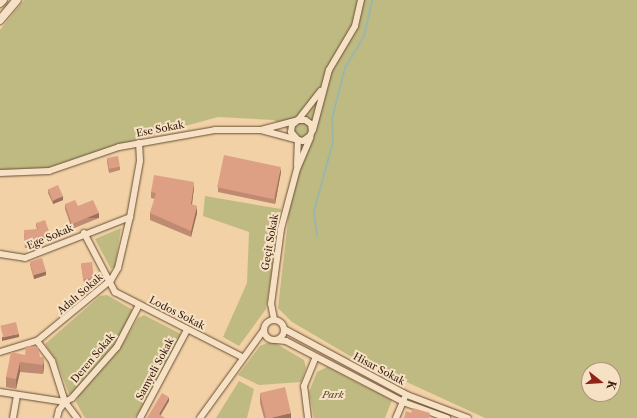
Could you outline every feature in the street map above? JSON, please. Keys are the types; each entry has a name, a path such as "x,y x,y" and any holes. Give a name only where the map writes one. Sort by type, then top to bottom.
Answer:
{"main road":[{"path":"0,3 3,0"},
{"path":"0,20 16,0"}],"street":[{"path":"297,169 311,134 329,70 355,26 361,0"},
{"path":"311,134 306,140 298,140 292,135 291,128 323,88"},
{"path":"262,130 298,120 308,122 311,134"},
{"name":"Ese Sokak","path":"0,173 49,171 104,151 139,143 215,130 262,130 298,140"},
{"path":"297,169 298,140"},
{"name":"Adalı Sokak","path":"0,352 37,341 111,280 118,268 130,217 140,161 139,143"},
{"name":"Geçit Sokak","path":"274,320 271,304 281,229 297,169"},
{"name":"Ege Sokak","path":"0,254 25,258 84,233 130,217"},
{"name":"Ege Sokak","path":"84,233 111,280"},
{"name":"Lodos Sokak","path":"111,280 115,292 242,357"},
{"name":"Deren Sokak","path":"57,418 58,410 65,402 72,398 117,347 139,305"},
{"path":"200,418 242,357 264,330 268,321 274,320 280,322 284,329 281,337 276,340 269,339 264,330"},
{"name":"Hisar Sokak","path":"284,329 407,395 468,418"},
{"name":"Samyeli Sokak","path":"140,418 187,330"},
{"name":"Hisar Sokak","path":"276,340 286,341 403,402 447,418"},
{"path":"37,341 52,360 65,402 77,418"},
{"path":"308,418 304,386 316,357"},
{"path":"0,392 65,402"},
{"path":"13,418 17,395"},
{"path":"396,418 407,395"},
{"path":"447,418 448,410"}],"green space":[{"path":"24,0 637,0 637,418 485,418 350,356 292,322 278,308 289,211 303,148 299,138 274,120 218,117 138,139 54,168 0,172 0,30"},
{"path":"205,196 281,209 266,309 239,346 223,337 247,283 249,232 203,216"},
{"path":"121,228 115,266 111,269 95,239"},
{"path":"107,295 133,310 127,327 114,347 73,393 69,394 56,360 45,344 100,296"},
{"path":"144,315 181,334 159,380 135,418 85,418 76,402 79,395 119,350 138,318"},
{"path":"267,343 275,343 304,360 306,368 301,382 259,385 238,375 260,346"},
{"name":"Park","path":"327,367 392,400 385,418 314,418 309,392 317,372"},
{"path":"239,381 254,389 247,418 216,418"}],"building":[{"path":"224,155 281,167 274,199 217,187"},
{"path":"118,156 120,167 109,169 107,158"},
{"path":"154,175 194,182 191,204 197,206 191,231 150,213 156,193 151,192"},
{"path":"58,185 63,196 53,200 48,189"},
{"path":"75,200 78,206 93,200 99,213 72,224 65,204"},
{"path":"45,220 50,234 37,239 37,244 25,245 24,230 38,229 36,223"},
{"path":"42,258 46,271 34,275 30,262"},
{"path":"92,262 94,278 83,279 81,263"},
{"path":"16,322 19,334 3,338 0,326"},
{"path":"26,346 38,347 40,357 44,357 43,365 20,362 16,379 6,377 11,352 25,355"},
{"path":"285,387 291,413 266,418 260,393"},
{"path":"162,393 169,397 159,414 165,418 147,418"},
{"path":"413,408 430,413 429,418 404,418 406,411 411,413"}],"waterway":[{"path":"317,236 314,211 333,142 332,119 345,68 364,36 372,0"}]}
